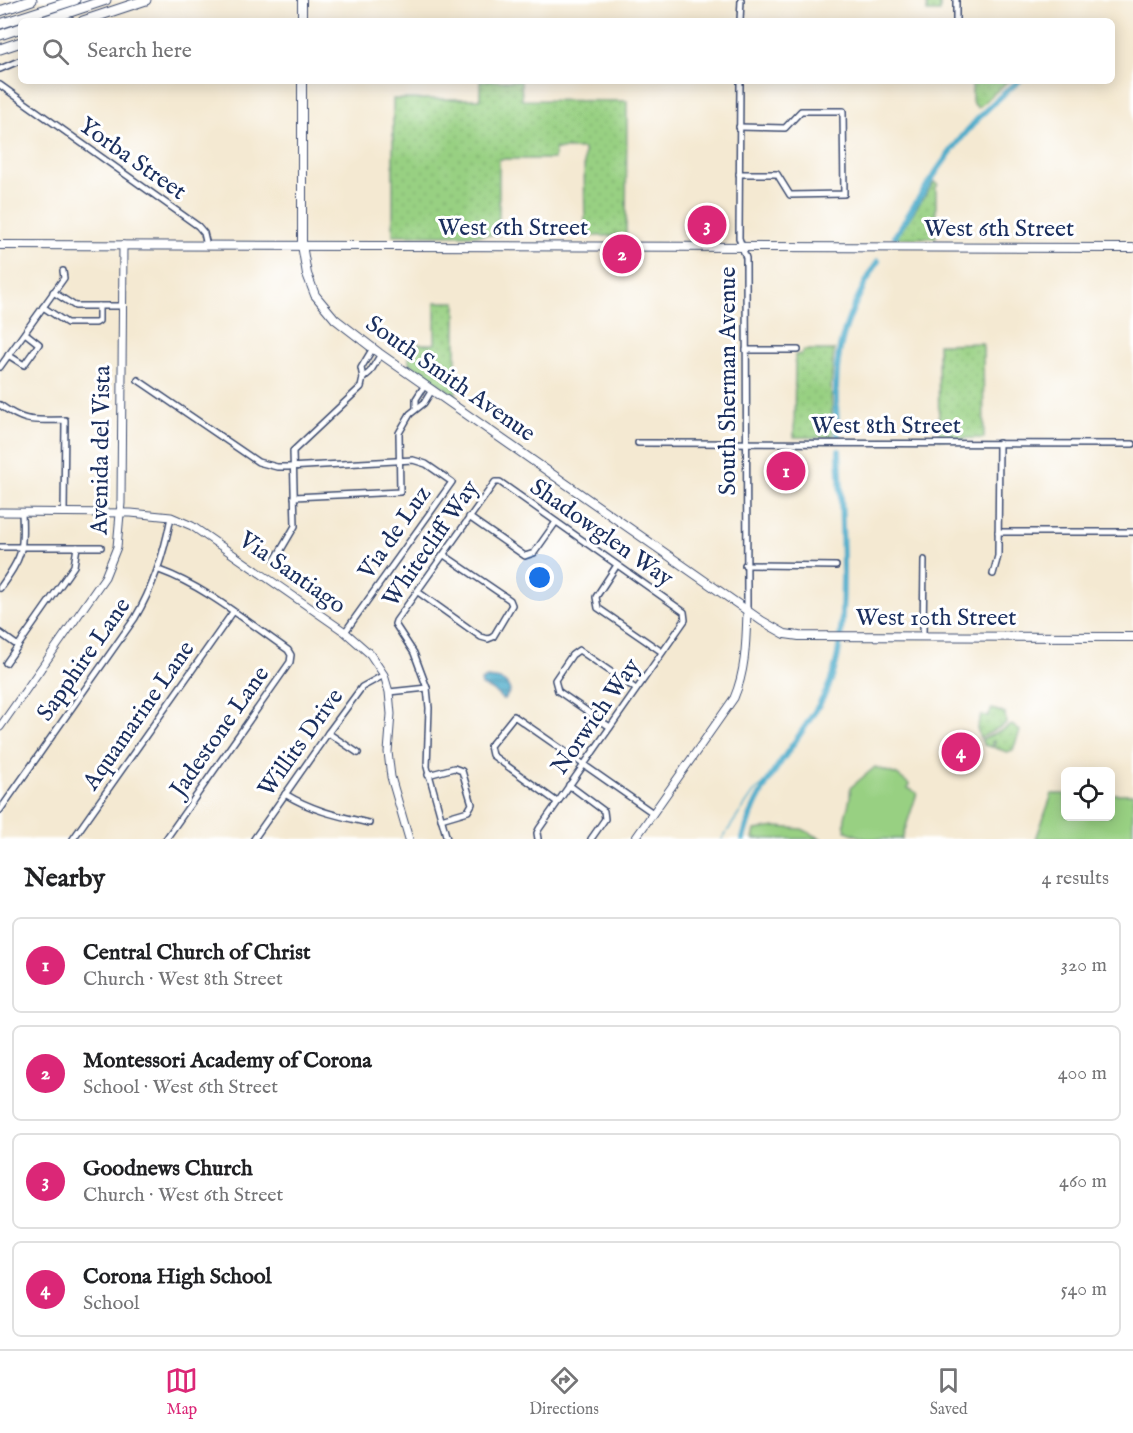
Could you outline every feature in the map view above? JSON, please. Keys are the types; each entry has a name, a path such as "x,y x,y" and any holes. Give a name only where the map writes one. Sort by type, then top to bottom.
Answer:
{"highway":[{"path":"0,11 32,0"},
{"path":"19,18 75,0"},
{"path":"52,18 106,0"},
{"path":"92,18 146,0"},
{"path":"0,24 18,18"},
{"path":"0,35 18,29"},
{"path":"0,49 18,43"}],"main road":[{"path":"302,0 302,18"},
{"name":"South Smith Avenue","path":"302,84 302,245 307,274 315,295 335,319 372,348 747,610"},
{"name":"West 6th Street","path":"0,245 1133,248"},
{"name":"West 10th Street","path":"747,610 775,630 785,634 1133,637"}],"street":[{"path":"740,18 741,0"},
{"path":"956,0 956,18"},
{"path":"0,69 18,61"},
{"name":"South Sherman Avenue","path":"740,84 739,238 746,258 747,610"},
{"name":"Yorba Street","path":"0,86 198,226 204,233 207,246"},
{"path":"739,127 785,128 801,111 843,111 844,194 790,195 777,174 739,174"},
{"name":"Avenida del Vista","path":"0,727 105,578 117,548 120,513 123,245"},
{"path":"0,367 64,278 63,271"},
{"path":"53,292 75,306 122,306"},
{"path":"43,307 67,323 96,323 99,321 99,306"},
{"path":"8,355 24,365 39,344 25,333"},
{"path":"275,560 295,526 293,451 360,388 363,378 362,368 372,348"},
{"path":"746,350 798,350"},
{"path":"363,378 370,372 381,354"},
{"path":"138,380 258,462 277,467 292,467 400,461"},
{"path":"416,408 416,399 425,385"},
{"path":"294,496 400,492 399,433 432,390"},
{"path":"0,405 17,417 26,420 65,420 64,513"},
{"name":"West 8th Street","path":"638,443 1133,444"},
{"path":"993,574 998,556 999,443"},
{"name":"Via de Luz","path":"345,632 452,482 426,464 413,460 400,461"},
{"name":"Whitecliff Way","path":"427,688 414,653 395,624 495,482"},
{"name":"Shadowglen Way","path":"495,482 500,482 684,612 685,615"},
{"name":"Via Santiago","path":"0,512 120,513 171,517 192,526 345,632 370,654 384,675 389,692 391,714 388,752 391,777 409,839"},
{"path":"0,588 18,562 22,547 22,513"},
{"name":"Sapphire Lane","path":"0,810 149,595 159,570 171,517"},
{"path":"469,517 525,556 534,553 556,522"},
{"path":"998,532 1133,532"},
{"path":"0,547 101,547"},
{"path":"6,663 74,566 77,547"},
{"path":"418,592 481,637 488,639 493,637 512,605 510,600 444,555"},
{"path":"923,636 924,560"},
{"path":"617,565 596,597 598,608 662,652"},
{"path":"746,565 836,566"},
{"name":"Jadestone Lane","path":"159,570 198,587 288,650 291,655 290,662 166,839"},
{"path":"635,839 734,698 741,681 744,663 747,610"},
{"name":"Aquamarine Lane","path":"73,839 233,612"},
{"name":"Norwich Way","path":"538,839 539,828 685,620 685,615"},
{"path":"0,633 18,646"},
{"path":"610,727 558,691 555,680 572,655 579,650 636,690"},
{"name":"Willits Drive","path":"254,839 362,687 384,675"},
{"path":"389,692 427,688 429,708 426,760 428,775 447,839"},
{"path":"557,802 492,755 490,746 514,716 653,813"},
{"path":"328,733 358,753"},
{"path":"428,775 458,768 462,771 469,793 472,804 468,811 441,819"},
{"path":"569,785 604,811 604,819 591,839"},
{"path":"285,794 304,806 326,814 369,823"}],"green space":[{"path":"927,0 940,0 940,12 927,12"},
{"path":"480,84 521,84 522,100 627,101 626,236 585,236 584,149 555,149 554,159 499,159 499,235 393,235 393,99 480,99"},
{"path":"972,84 1005,84 978,108 972,102"},
{"path":"934,182 938,184 936,188 936,238 896,238"},
{"path":"435,302 456,302 456,396 409,363 409,344 435,344"},
{"path":"982,343 984,438 939,439 938,344"},
{"path":"804,350 834,350 831,387 833,438 794,437 795,355 802,354"},
{"path":"992,709 1005,713 1006,724 980,738 977,728 981,715 988,716"},
{"path":"1012,725 1020,731 1013,750 1007,752 993,747 994,741 992,747 984,745 981,740"},
{"path":"875,767 897,775 909,784 908,788 917,793 902,839 866,839 846,831 845,821 850,788"},
{"path":"1052,794 1061,794 1061,821 1115,821 1115,794 1133,794 1133,839 1036,839"},
{"path":"776,827 802,829 822,839 753,839 755,830"}],"water":[{"path":"487,678 501,680 507,684 510,691 505,699 482,686 481,681"}],"waterway":[{"path":"895,236 933,177 964,135 990,106 1016,84"},
{"path":"838,436 836,386 841,345 854,305 878,261"},
{"path":"743,839 758,799 816,711 832,679 836,665 839,651 843,579 839,451"},
{"path":"722,839 754,792 767,782"}],"place":[{"name":"Goodnews Church","path":"707,225"},
{"name":"Montessori Academy of Corona","path":"622,254"},
{"name":"Central Church of Christ","path":"786,471"},
{"name":"Corona High School","path":"961,752"}]}
